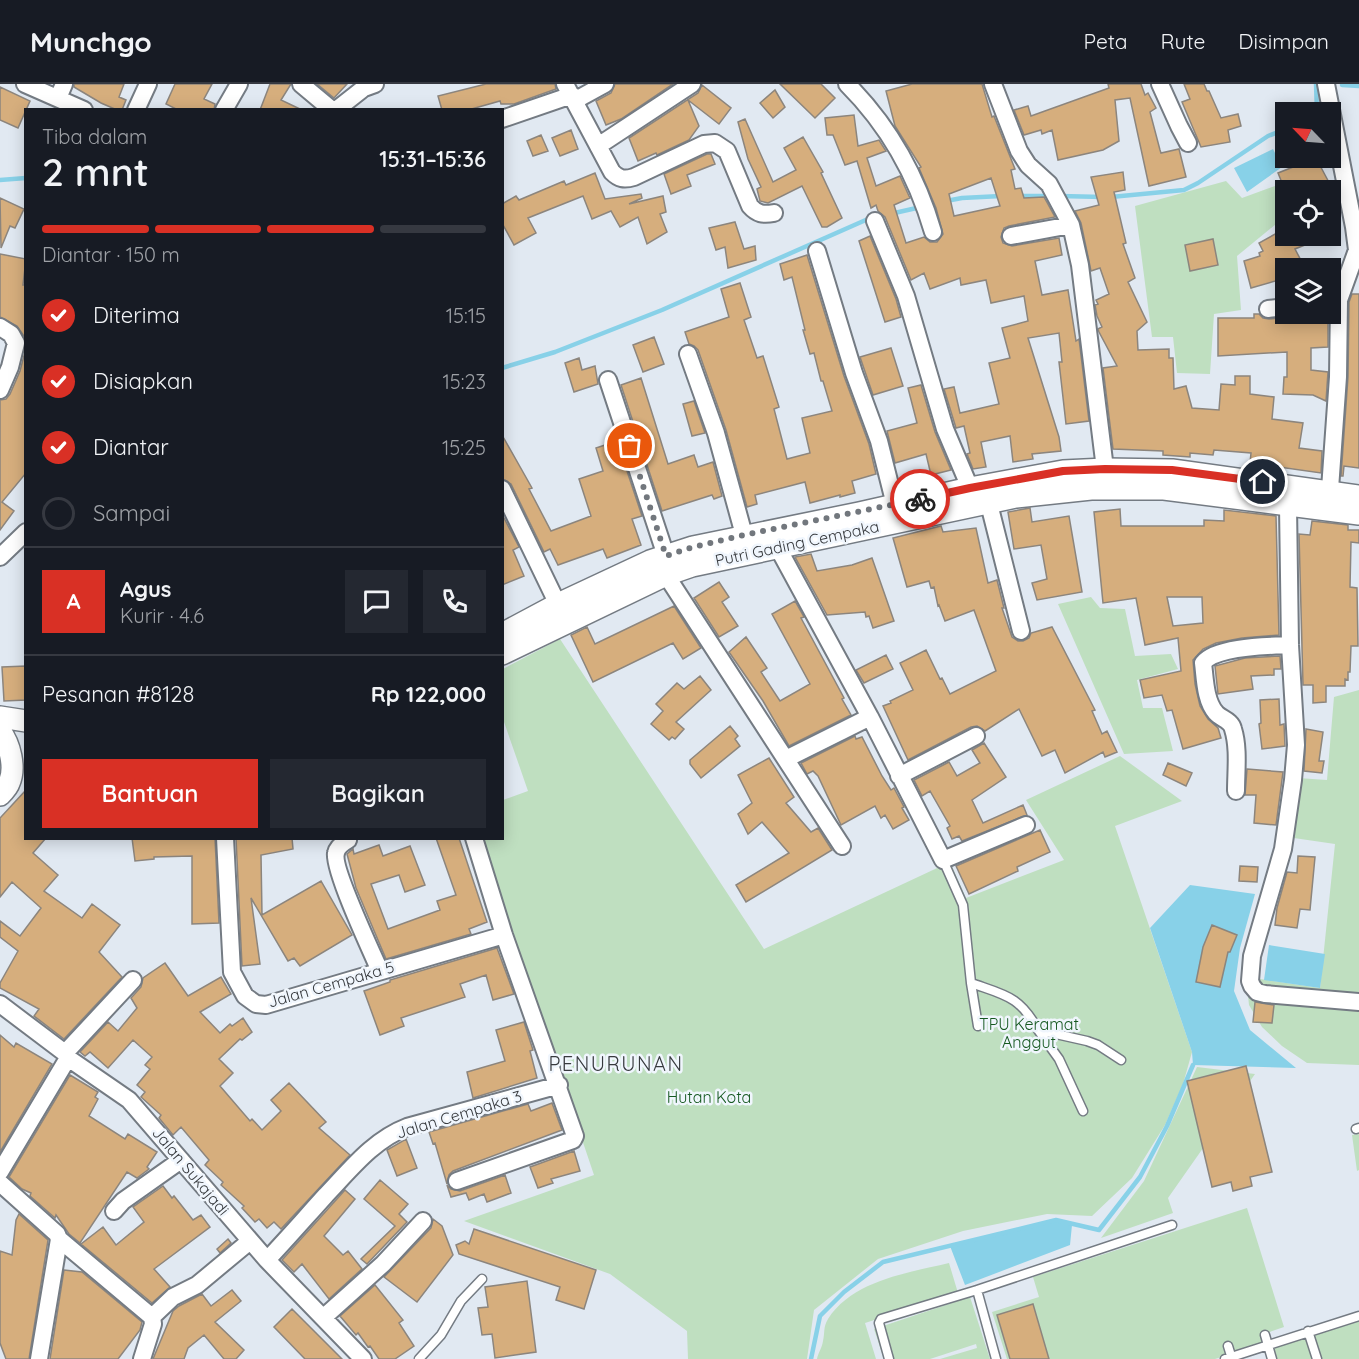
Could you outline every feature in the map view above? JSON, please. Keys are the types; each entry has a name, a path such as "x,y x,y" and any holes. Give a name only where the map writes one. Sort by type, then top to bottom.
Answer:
{"street":[{"path":"25,84 61,91 82,108"},
{"path":"137,108 148,84"},
{"path":"225,108 239,84"},
{"path":"301,84 331,108"},
{"path":"337,108 364,88 375,84"},
{"path":"504,118 570,93 605,84"},
{"path":"598,146 692,84"},
{"path":"848,84 862,99 905,161 933,232"},
{"path":"993,84 1019,151 1029,165 1049,184 1068,219 1080,266 1105,469"},
{"path":"1160,84 1188,143"},
{"path":"1326,84 1358,250 1341,287"},
{"path":"570,93 612,172 617,177 627,179 704,144 715,143 727,151 754,211 765,215 774,213"},
{"path":"1011,236 1068,219"},
{"path":"875,221 906,296 945,429 970,488"},
{"path":"817,251 854,373 879,441 895,505"},
{"path":"1268,309 1275,308"},
{"path":"1329,500 1338,377 1336,324"},
{"path":"0,327 11,334 16,343 10,367 0,390"},
{"path":"688,354 716,433 744,535"},
{"path":"608,380 666,565 842,846"},
{"name":"Putri Gading Cempaka","path":"504,653 562,614 650,561 666,565 692,566 775,539 895,505 1063,471 1172,470 1329,500 1359,514"},
{"name":"Putri Gading Cempaka","path":"666,565 693,547 744,535 775,539 988,504 1016,497 1066,491 1116,488 1164,489 1288,506 1359,495"},
{"path":"504,493 562,614"},
{"path":"988,504 1021,631"},
{"path":"1288,506 1290,645 1296,745 1282,849 1252,956 1250,981 1257,992 1265,994 1359,1002"},
{"path":"0,556 24,534"},
{"path":"775,539 943,860 1026,825"},
{"name":"Putri Gading Cempaka","path":"504,633 562,614"},
{"path":"1236,791 1237,756 1234,730 1232,724 1216,714 1211,705 1203,663 1209,657 1218,654 1248,648 1290,645"},
{"path":"0,717 24,722"},
{"path":"786,759 870,717"},
{"path":"0,731 7,744 10,757 5,789"},
{"path":"900,776 976,736"},
{"path":"5,789 24,771"},
{"name":"Jalan Cempaka 5","path":"225,840 232,972 245,996 256,1004 266,1005 504,935"},
{"path":"350,840 338,848 335,858 345,891 380,971"},
{"path":"457,1180 573,1140 575,1136 504,935 475,840"},
{"path":"0,1172 66,1056 134,980"},
{"name":"Jalan Sukajadi","path":"0,1004 66,1056 129,1100 267,1260 363,1359"},
{"name":"Jalan Cempaka 3","path":"267,1260 342,1178 385,1137 407,1127 558,1085"},
{"path":"114,1211 123,1201 181,1160"},
{"path":"0,1183 57,1234 39,1359"},
{"path":"324,1317 383,1264 423,1221"},
{"path":"58,1239 152,1317 153,1324 142,1359"},
{"path":"152,1317 173,1297 197,1285 250,1241"}],"lane":[{"path":"943,860 963,905 978,1026"},
{"path":"971,983 1006,996 1017,1002 1029,1014 1059,1059 1083,1111"},
{"path":"1038,1030 1098,1045 1121,1060"},
{"path":"889,1359 879,1323 881,1319 977,1290 1172,1225"},
{"path":"419,1359 441,1335 461,1301 482,1280"},
{"path":"977,1290 996,1359"},
{"path":"1228,1346 1230,1358 1359,1316"},
{"path":"1308,1331 1317,1359"},
{"path":"1265,1335 1272,1359"}],"green space":[{"path":"1226,181 1242,198 1275,186 1275,225 1237,256 1241,310 1214,314 1210,374 1177,373 1173,337 1152,337 1135,206"},
{"path":"1091,597 1100,608 1125,609 1135,656 1171,654 1178,669 1137,680 1143,708 1162,708 1173,751 1124,754 1058,604"},
{"path":"560,639 764,949 950,862 966,898 1064,860 1026,800 1120,756 1182,801 1115,826 1192,1052 1183,1084 1165,1125 1132,1178 1092,1216 1047,1214 963,1231 878,1259 814,1310 807,1359 688,1359 687,1331 610,1274 464,1221 594,1175 478,840 504,840 504,800 528,791 504,722 504,668"},
{"path":"1359,690 1359,1065 1307,1063 1282,1046 1262,1027 1249,1005 1246,977 1320,988 1335,844 1287,837 1298,778 1327,780 1334,697"},
{"path":"1197,1067 1255,1074 1168,1198 1173,1213 1101,1238 1144,1181"},
{"path":"1359,1134 1359,1170 1357,1171 1352,1135"},
{"path":"1247,1208 1284,1327 1261,1335 1263,1344 1215,1359 1007,1359 992,1312 1039,1297 1033,1277"},
{"path":"949,1263 958,1293 865,1323 876,1359 817,1359 828,1319 852,1295 882,1280"},
{"path":"970,1297 990,1359 940,1359 977,1348 976,1344 930,1359 884,1359 874,1329"},
{"path":"1359,1319 1359,1359 1321,1359 1313,1334"},
{"path":"1306,1337 1313,1359 1276,1359 1272,1347"}],"water":[{"path":"1273,149 1275,168 1281,168 1247,192 1234,168"},
{"path":"1190,885 1255,894 1240,948 1234,991 1250,1030 1296,1068 1193,1065 1192,1052 1150,928"},
{"path":"1269,945 1325,954 1320,988 1264,980"},
{"path":"1056,1220 1072,1225 1070,1245 965,1285 950,1246"}],"building":[{"path":"74,84 124,84 119,97 126,100 123,108 112,108 74,87"},
{"path":"175,84 212,84 204,99 215,104 214,108 174,108 166,104"},
{"path":"270,84 291,84 281,100 298,108 261,108"},
{"path":"317,84 347,84 334,98"},
{"path":"486,84 555,84 556,89 514,104 501,104 500,101 475,108 441,108 438,96"},
{"path":"615,84 673,84 621,119 606,125 596,101 611,93"},
{"path":"780,84 821,84 835,98 815,118"},
{"path":"912,84 982,84 992,117 994,116 1015,169 1011,170 1015,189 1021,188 1024,198 1044,197 1055,217 1009,226 1004,228 1001,237 1003,243 1012,246 1059,238 1062,255 1035,261 1042,295 1068,290 1076,341 1079,339 1089,421 1066,424 1059,362 1062,362 1059,333 1028,338 1059,437 1061,451 1032,454 1033,459 1013,462 1010,436 981,442 986,467 973,469 967,454 970,453 964,426 956,428 944,389 954,387 960,413 999,404 989,363 1010,358 1002,328 1028,321 1024,296 991,303 986,280 961,285 960,278 930,289 924,273 911,280 885,217 878,211 876,205 871,208 857,161 845,165 833,135 827,135 825,118 854,115 858,146 879,140 886,151 867,158 876,186 900,176 910,198 894,205 906,243 924,237 930,242 937,242 943,234 936,208 919,168 921,167 895,126 886,91","holes":["991,178 1000,206 954,216 949,194"]},
{"path":"1108,84 1141,84 1145,95 1148,93 1156,108 1150,112 1161,153 1179,149 1186,177 1149,186 1130,98 1115,100 1119,141 1103,150 1058,160 1052,130 1042,134 1041,130 1024,135 1014,110 1028,106 1031,116 1109,88"},
{"path":"1184,84 1204,84 1221,118 1238,114 1241,126 1228,130 1230,142 1201,147 1182,102 1190,99"},
{"path":"702,85 731,108 719,124 688,100 699,126 689,140 638,161 629,138 698,93"},
{"path":"0,87 30,101 27,108 24,108 24,114 18,128 0,120"},
{"path":"775,90 785,107 773,118 760,103"},
{"path":"745,119 773,182 796,170 784,148 803,137 823,172 821,173 842,218 827,227 822,227 802,186 768,203 760,201 757,189 761,187 748,159 738,122"},
{"path":"571,130 578,149 560,156 552,138"},
{"path":"541,135 548,151 533,156 527,141"},
{"path":"711,154 715,164 687,175 691,186 671,194 664,174"},
{"path":"1291,168 1321,168 1328,180 1281,180 1278,173"},
{"path":"1123,172 1125,190 1114,192 1126,243 1123,244 1135,278 1128,282 1147,322 1137,331 1138,350 1169,349 1169,358 1173,358 1174,389 1186,386 1192,408 1219,410 1221,384 1235,385 1235,376 1250,376 1250,394 1274,397 1272,419 1303,423 1299,448 1322,451 1321,473 1250,463 1251,453 1214,450 1213,455 1190,453 1190,457 1163,455 1163,451 1113,449 1103,368 1117,366 1099,332 1098,329 1102,327 1095,305 1098,304 1096,300 1109,294 1100,268 1091,271 1081,223 1075,211 1099,205 1091,177"},
{"path":"595,173 605,199 641,194 642,198 629,204 663,196 666,212 660,214 667,232 647,244 638,217 620,227 611,211 592,219 583,196 528,218 536,233 514,245 504,227 504,203 516,196 519,200 564,181 566,185"},
{"path":"0,198 24,209 15,228 10,226 1,248"},
{"path":"735,222 744,249 755,246 756,260 728,268 725,247 716,250 709,228"},
{"path":"1275,234 1275,246 1302,246 1295,249 1300,258 1275,258 1275,281 1251,288 1244,261 1260,256 1259,253 1263,251 1259,243"},
{"path":"870,236 901,317 885,322 859,241"},
{"path":"1213,239 1218,265 1190,271 1185,245"},
{"path":"0,254 24,259 24,336 17,326 0,317"},
{"path":"807,255 844,376 869,444 876,474 852,481 855,493 840,497 840,495 810,503 805,482 755,495 757,504 747,507 726,430 698,350 689,344 685,332 729,317 721,289 740,283 751,317 744,320 757,358 763,356 779,407 774,409 787,459 810,453 802,418 832,411 814,353 810,354 792,277 784,280 780,264"},
{"path":"1352,294 1359,294 1359,468 1344,466 1343,476 1341,476 1348,377 1349,302"},
{"path":"1254,314 1259,314 1263,318 1275,318 1275,324 1328,324 1328,347 1311,348 1311,370 1328,372 1326,401 1313,395 1283,394 1284,377 1287,377 1287,352 1218,356 1218,318 1254,318"},
{"path":"654,337 664,364 643,372 633,345"},
{"path":"891,348 903,386 873,395 860,357"},
{"path":"24,356 24,475 2,502 14,511 0,530 0,400 6,399 10,394"},
{"path":"579,358 582,370 595,366 598,384 574,392 565,363"},
{"path":"641,378 668,464 694,455 698,467 713,462 722,496 714,499 712,495 662,511 621,385"},
{"path":"921,385 935,432 951,470 931,475 926,454 895,463 887,431 917,423 908,388"},
{"path":"694,401 705,433 692,436 683,404"},
{"path":"504,439 532,488 529,489 551,531 591,516 579,479 603,471 596,448 617,441 642,516 632,519 641,545 607,558 603,549 558,565 550,549 544,552 511,484 504,480"},
{"path":"1030,508 1032,522 1069,516 1082,592 1037,600 1032,583 1047,579 1041,545 1014,549 1008,512"},
{"path":"1120,509 1121,526 1204,526 1204,520 1224,521 1224,510 1276,516 1279,635 1216,643 1203,649 1193,660 1200,706 1208,719 1218,728 1221,738 1183,749 1172,710 1167,711 1162,695 1144,698 1140,680 1181,671 1178,638 1145,645 1136,598 1103,603 1094,512","holes":["1167,597 1202,597 1203,623 1173,626"]},
{"path":"504,518 519,547 513,550 524,576 504,584"},
{"path":"1312,521 1348,525 1348,530 1359,530 1359,543 1351,542 1350,587 1357,588 1358,646 1351,646 1350,672 1348,672 1348,680 1345,679 1345,686 1326,686 1326,702 1313,703 1313,685 1303,685 1299,534 1310,535"},
{"path":"941,526 943,532 976,528 988,583 997,580 1004,608 1002,608 1012,637 1023,641 1029,638 1031,633 1052,627 1095,710 1092,711 1102,734 1107,731 1117,752 1105,757 1103,752 1065,773 1055,750 1042,756 1019,709 985,731 977,726 971,727 908,760 883,706 913,690 900,663 926,650 950,694 996,671 974,610 945,621 938,606 934,587 931,588 929,581 907,587 893,538"},
{"path":"811,554 817,571 852,565 872,558 894,621 873,628 865,612 827,615 795,557"},
{"path":"719,582 729,597 722,602 738,626 719,637 694,598"},
{"path":"795,601 804,617 801,618 851,715 789,746 763,701 729,652 746,637 767,668 761,672 780,701 810,684 772,614"},
{"path":"674,606 701,648 683,659 673,643 593,682 571,635 587,627 595,644"},
{"path":"886,655 893,669 864,683 856,670"},
{"path":"1280,656 1281,669 1274,669 1274,675 1251,676 1253,689 1218,694 1215,666 1245,658"},
{"path":"24,666 24,700 4,701 2,667"},
{"path":"700,676 711,690 676,722 684,729 675,739 672,737 669,740 651,724 663,711 656,704 677,683 684,689"},
{"path":"1279,699 1280,725 1284,724 1285,746 1262,749 1259,724 1261,723 1260,700"},
{"path":"730,726 738,736 735,739 740,746 701,778 690,764 690,760"},
{"path":"1306,729 1323,732 1319,761 1324,761 1322,773 1304,771"},
{"path":"855,736 856,739 862,737 882,776 891,790 894,788 904,807 902,808 909,820 893,829 885,815 881,818 875,806 841,825 818,776 813,771 807,774 801,763"},
{"path":"984,743 1006,777 972,800 983,823 1023,805 1027,815 962,841 959,836 952,839 947,828 950,826 930,791 922,796 914,780 949,762 957,776 980,763 972,750"},
{"path":"769,758 794,797 786,803 811,832 818,828 832,850 746,902 736,885 789,853 762,822 748,834 738,814 752,803 738,775"},
{"path":"1168,763 1192,773 1186,786 1163,775"},
{"path":"1247,769 1283,772 1276,825 1254,823 1256,795 1245,795"},
{"path":"24,792 24,840 44,840 33,853 58,875 44,891 82,918 92,904 120,925 99,952 122,977 64,1039 34,1016 39,1009 0,988 0,983 18,951 0,937 0,921 20,936 41,908 12,882 0,897 0,818"},
{"path":"1040,830 1050,852 1017,867 1018,871 969,894 956,866"},
{"path":"132,840 215,840 219,923 192,924 192,856 154,857 154,859 135,861"},
{"path":"236,840 292,840 293,849 261,855 262,915 321,881 352,935 300,966 294,958 288,961 251,898 260,964 242,966"},
{"path":"437,840 460,840 487,922 469,929 471,934 386,959 356,888 347,854 353,849 354,854 379,845 383,856 410,846 425,885 405,892 399,875 371,884 388,929 440,910 437,901 456,895"},
{"path":"1298,856 1315,857 1310,910 1300,909 1297,928 1275,925 1277,908 1287,872 1297,873"},
{"path":"1240,866 1258,867 1257,882 1239,881"},
{"path":"1212,925 1237,935 1228,952 1220,987 1196,982 1203,947"},
{"path":"497,948 514,994 493,1000 486,975 460,984 465,997 401,1018 404,1026 380,1035 364,991 390,982 390,980"},
{"path":"165,963 188,996 221,977 231,994 200,1012 220,1033 230,1024 232,1026 243,1018 252,1032 242,1040 240,1039 219,1059 233,1073 220,1086 250,1121 252,1119 262,1130 281,1111 271,1100 289,1083 326,1122 319,1128 350,1155 281,1229 274,1222 267,1228 259,1219 255,1222 242,1208 244,1206 221,1185 223,1182 205,1165 209,1160 181,1127 173,1135 159,1118 161,1115 141,1097 145,1092 137,1085 150,1069 145,1065 152,1057 133,1040 108,1068 90,1052 85,1056 80,1052 108,1022 118,1031 137,1008 131,998 141,987 143,978"},
{"path":"1255,1002 1274,1005 1272,1023 1253,1022"},
{"path":"524,1022 533,1050 530,1051 537,1078 473,1098 467,1072 505,1061 496,1030"},
{"path":"0,1035 14,1047 16,1043 52,1064 0,1152"},
{"path":"1246,1066 1272,1172 1250,1177 1252,1186 1233,1191 1231,1182 1212,1187 1187,1081"},
{"path":"70,1075 98,1092 95,1097 98,1099 89,1116 125,1139 128,1134 157,1152 147,1167 149,1169 137,1178 127,1172 80,1243 69,1234 56,1215 55,1218 30,1196 31,1193 22,1189 9,1177"},
{"path":"552,1103 562,1130 453,1171 449,1175 447,1184 435,1143 433,1144 429,1132 528,1104 531,1111"},
{"path":"406,1139 417,1168 397,1176 387,1150"},
{"path":"574,1151 580,1171 551,1179 553,1183 538,1188 530,1167"},
{"path":"505,1175 511,1193 487,1202 484,1194 469,1200 466,1193 451,1197 447,1185 451,1189 460,1191"},
{"path":"380,1180 408,1204 399,1214 407,1222 367,1264 361,1259 395,1226 364,1199"},
{"path":"163,1186 193,1220 201,1215 210,1227 154,1269 170,1287 152,1303 81,1244 103,1227 116,1245 144,1222 133,1207"},
{"path":"345,1190 355,1199 324,1236 343,1255 348,1251 362,1269 329,1299 302,1264 294,1272 282,1260"},
{"path":"19,1214 48,1240 29,1359 6,1359 0,1343 0,1251 12,1255 16,1220"},
{"path":"433,1219 442,1226 453,1255 417,1302 384,1277 431,1228"},
{"path":"474,1229 596,1270 584,1309 556,1300 560,1287 459,1254 456,1245 465,1241 469,1244"},
{"path":"228,1239 231,1243 220,1253 217,1249"},
{"path":"64,1270 82,1272 142,1322 140,1330 118,1359 50,1359"},
{"path":"527,1281 536,1352 495,1358 492,1334 482,1335 478,1308 488,1307 485,1287"},
{"path":"375,1285 403,1320 399,1323 414,1346 395,1359 379,1359 370,1346 368,1347 358,1333 356,1335 340,1316"},
{"path":"232,1290 241,1301 215,1322 244,1350 236,1359 224,1359 204,1335 188,1348 184,1359 153,1359 173,1311 202,1294 211,1306"},
{"path":"1033,1304 1049,1359 1010,1359 997,1315"},
{"path":"292,1309 342,1359 305,1359 274,1327"}],"waterway":[{"path":"1316,84 1317,102"},
{"path":"1342,85 1359,86"},
{"path":"1111,197 1184,190 1275,133"},
{"path":"0,180 24,178"},
{"path":"946,201 1001,196"},
{"path":"1018,196 1052,196"},
{"path":"1060,196 1103,197"},
{"path":"504,367 555,352 662,310 868,219 921,207"},
{"path":"811,1359 820,1316 844,1292 883,1262 1056,1220 1099,1230 1140,1177 1167,1126 1193,1065"}],"way so far":[{"path":"630,446 666,556 744,535 920,499"}],"district":[{"name":"PENURUNAN","path":"616,1063"}],"route":[{"path":"920,499 1063,471 1172,470 1263,482"}],"park label":[{"name":"TPU Keramat Anggut","path":"1029,1033"},
{"name":"Hutan Kota","path":"709,1097"}]}
